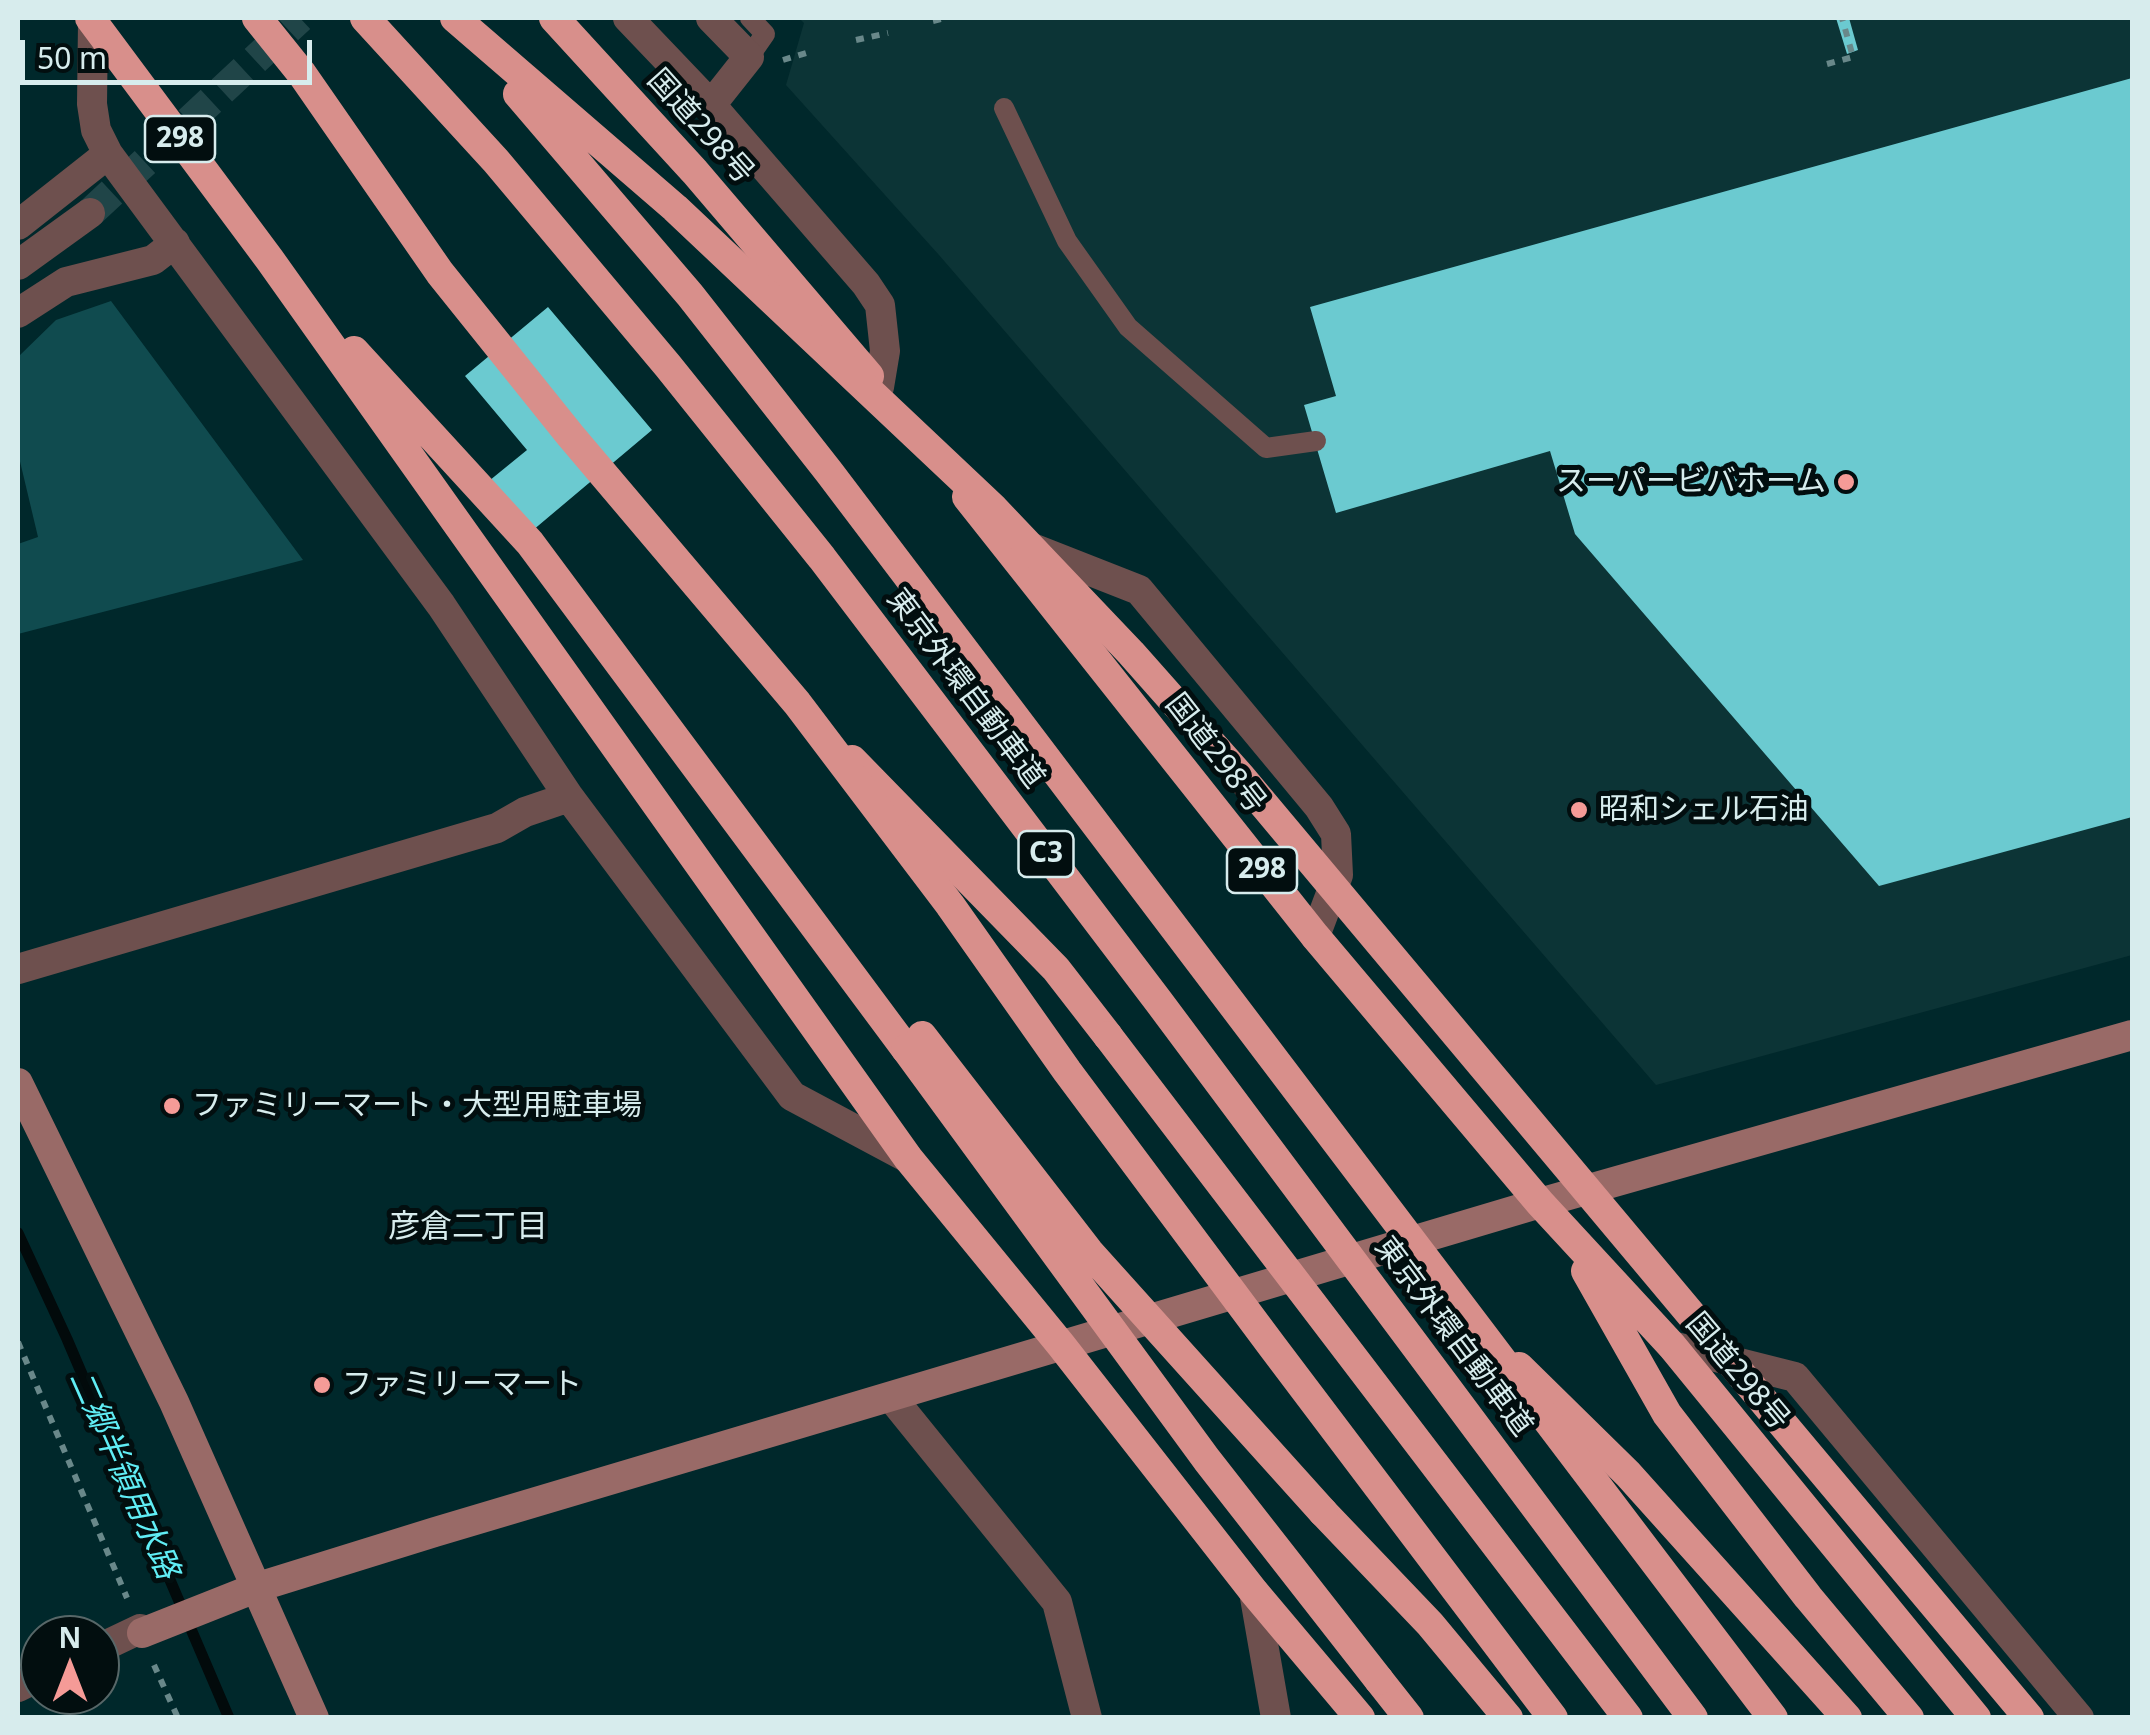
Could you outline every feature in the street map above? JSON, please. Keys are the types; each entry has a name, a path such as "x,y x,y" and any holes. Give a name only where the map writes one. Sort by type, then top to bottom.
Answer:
{"highway":[{"path":"257,18 302,74 440,273 570,435 797,704 950,904 1192,1239 1553,1718"},
{"name":"東京外環自動車道","path":"365,18 508,176 822,558 1693,1718"},
{"path":"452,18 674,208 747,276 994,509 1131,653 1252,790 2028,1718"},
{"name":"東京外環自動車道","path":"452,18 690,295 1054,767 1773,1718"},
{"name":"国道298号","path":"554,18 695,172 878,387 1315,936 1549,1213 1672,1346 1976,1718"},
{"name":"298","path":"92,20 270,260 908,1158 1061,1345 1254,1592 1360,1718"},
{"path":"270,260 530,543 858,985 914,1042 1090,1252 1248,1431 1430,1624 1508,1718"},
{"path":"797,704 1056,969 1628,1718"},
{"path":"914,1042 1207,1460 1409,1718"},
{"path":"1549,1213 1667,1414 1808,1597 1909,1718"},
{"path":"1474,1324 1628,1474 1847,1718"}],"street":[{"path":"628,18 710,105 866,284 880,305 886,351 878,387"},
{"path":"92,20 92,104 96,130 108,154 442,605 569,796 792,1096 908,1158"},
{"path":"710,105 749,57 716,23"},
{"path":"18,225 108,154"},
{"path":"18,265 90,214"},
{"path":"18,313 66,282 153,260 175,243"},
{"path":"996,534 1139,590 1319,807 1336,834 1338,874 1315,936"},
{"path":"18,970 497,828 524,812 569,796"},
{"path":"120,1640 258,1587 1061,1345 1549,1213 2132,1035"},
{"path":"18,1084 166,1384 314,1718"},
{"path":"1672,1346 1795,1377 2079,1718"},
{"path":"892,1398 1056,1602 1087,1718"},
{"path":"1254,1592 1276,1718"}],"lane":[{"path":"749,57 765,34 750,18"},
{"path":"1004,108 1067,242 1128,327 1266,448 1316,441"}],"path":[{"path":"932,21 946,18"},
{"path":"1828,64 1853,57 1842,18"},
{"path":"856,40 888,33"},
{"path":"18,1342 178,1718"}],"shaded area":[{"path":"799,18 2132,18 2132,955 1656,1085 939,255 786,85 804,23"},
{"path":"111,301 303,560 18,634 18,544 38,537 18,453 18,357 56,320"}],"building":[{"path":"1836,18 1849,18 1858,50 1847,54"},
{"name":"スーパービバホーム","path":"2132,78 2132,817 1879,886 1575,534 1550,451 1336,513 1304,405 1336,396 1310,307"},
{"path":"548,307 652,430 526,536 484,485 527,450 465,376"}],"waterway":[{"name":"二郷半領用水路","path":"18,1233 229,1718"}],"tunnel":[{"path":"90,213 300,18"}],"place":[{"name":"スーパービバホーム","path":"1846,482"},
{"name":"昭和シェル石油","path":"1579,810"},
{"name":"ファミリーマート・大型用駐車場","path":"172,1106"},
{"name":"ファミリーマート","path":"322,1385"}],"district":[{"name":"彦倉二丁目","path":"468,1228"}]}
